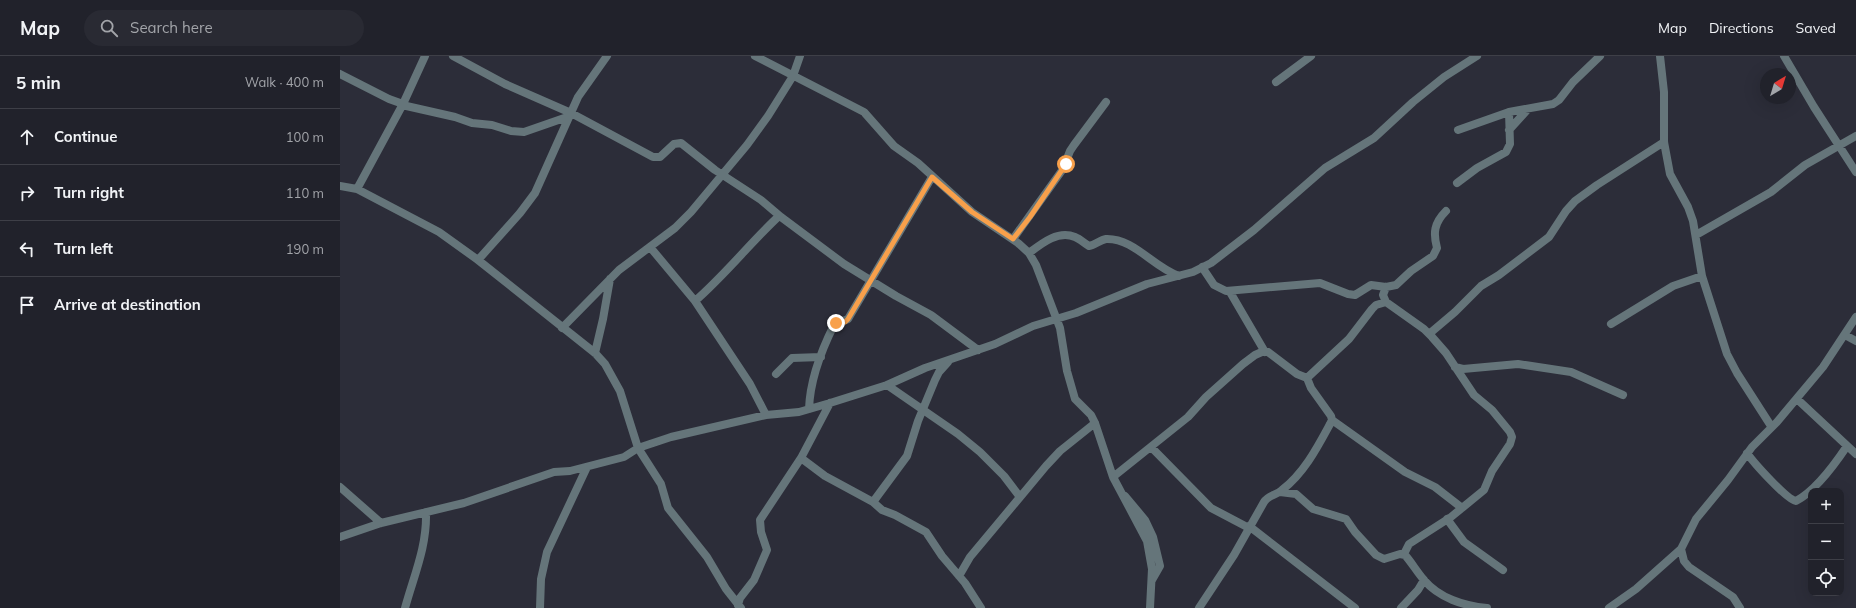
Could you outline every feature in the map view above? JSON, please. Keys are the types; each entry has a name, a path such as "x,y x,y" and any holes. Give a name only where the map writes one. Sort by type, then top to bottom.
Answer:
{"street":[{"path":"356,189 402,105 425,56"},
{"path":"452,56 505,84 657,158 674,144 681,143 723,175 761,200 779,216 844,264 931,315 978,350"},
{"path":"478,260 520,213 535,193 578,97 607,56"},
{"path":"755,56 852,104 864,112 894,146 918,163 972,212 1013,239 1029,253 1036,265 1057,320 1074,396 1077,402 1091,415 1113,477 1147,541 1150,557 1150,608"},
{"path":"562,328 619,270 650,247 691,212 723,175 764,122 793,76 800,56"},
{"path":"1276,82 1311,56"},
{"path":"340,537 381,523 464,503 554,472 587,467 624,457 638,448 671,437 766,415 809,409 830,403 887,385 925,368 978,350 1033,326 1057,320 1147,284 1180,276 1202,268 1211,263 1254,230 1325,168 1374,138 1413,102 1444,77 1477,56"},
{"path":"1458,130 1509,112 1547,106 1558,100 1573,82 1600,56"},
{"path":"1660,56 1664,92 1664,142 1670,174 1688,207 1693,221 1702,276 1727,354 1737,373 1771,426"},
{"path":"1784,56 1839,147 1856,172"},
{"path":"340,74 402,105 455,117 472,123 492,124 517,132 524,132 570,115"},
{"path":"1013,239 1064,169 1070,151 1106,102"},
{"path":"1509,130 1520,120 1528,109"},
{"path":"1457,183 1477,168 1506,152 1510,144 1509,112"},
{"path":"1696,235 1771,192 1809,162 1839,147 1856,136"},
{"path":"1429,334 1455,312 1481,286 1499,275 1549,237 1566,211 1575,201 1664,142"},
{"path":"809,409 811,388 827,340 835,324 845,322 848,319 932,177"},
{"path":"340,186 356,189 439,232 478,260 595,353 605,364 620,391 638,448 661,484 668,508 707,557 726,589 740,606"},
{"path":"1202,268 1214,285 1220,289 1230,292 1320,283 1344,293 1355,295 1371,285 1386,287 1396,285 1411,271 1436,254 1437,248 1434,238 1435,226 1446,211"},
{"path":"695,301 718,280 779,216"},
{"path":"1029,253 1043,241 1060,236 1075,237 1089,246 1104,239 1118,240 1135,248 1162,269 1180,276"},
{"path":"650,247 695,301 750,384 766,415"},
{"path":"1612,324 1672,286 1702,276"},
{"path":"595,353 610,279"},
{"path":"1280,492 1296,494 1313,509 1346,519 1355,532 1376,555 1387,559 1404,554 1409,544 1474,500 1484,490 1492,471 1510,444 1512,437 1510,432 1492,410 1474,395 1446,353 1429,334 1386,302 1383,295 1386,287"},
{"path":"1230,292 1265,352 1297,374 1307,378 1332,420 1405,472 1435,487 1462,508"},
{"path":"1307,378 1345,343 1376,305 1386,302"},
{"path":"1609,608 1636,589 1681,549 1694,523 1747,453 1771,426 1777,422 1823,367 1856,317"},
{"path":"1845,335 1856,342"},
{"path":"1113,477 1188,417 1234,372 1255,355 1265,352"},
{"path":"776,374 792,358 821,357"},
{"path":"873,502 907,456 923,408 939,372 949,361"},
{"path":"1455,367 1463,369 1518,364 1571,372 1623,395"},
{"path":"887,385 923,408 987,457 1020,497"},
{"path":"1797,399 1856,454"},
{"path":"740,606 741,597 754,580 767,550 761,532 760,520 801,458 830,403"},
{"path":"1199,608 1234,555 1266,499 1280,492 1308,462 1332,420"},
{"path":"959,576 970,557 1046,466 1060,451 1095,423"},
{"path":"1747,453 1791,500 1796,501 1804,496 1824,476 1848,446"},
{"path":"1151,447 1211,508 1249,527 1355,608"},
{"path":"801,458 825,476 873,502 882,510 926,532 981,608"},
{"path":"540,608 541,579 547,552 587,467"},
{"path":"340,487 381,523"},
{"path":"405,608 424,548 427,531 426,512"},
{"path":"1447,519 1464,542 1503,570"},
{"path":"1681,549 1684,561 1689,567 1733,597 1740,608"},
{"path":"1404,554 1424,580 1448,598 1461,604 1487,608"},
{"path":"1401,608 1418,590 1424,580"}],"route":[{"path":"836,323 845,322 848,319 888,254 932,177 972,212 1013,239 1064,169 1066,164"}]}
